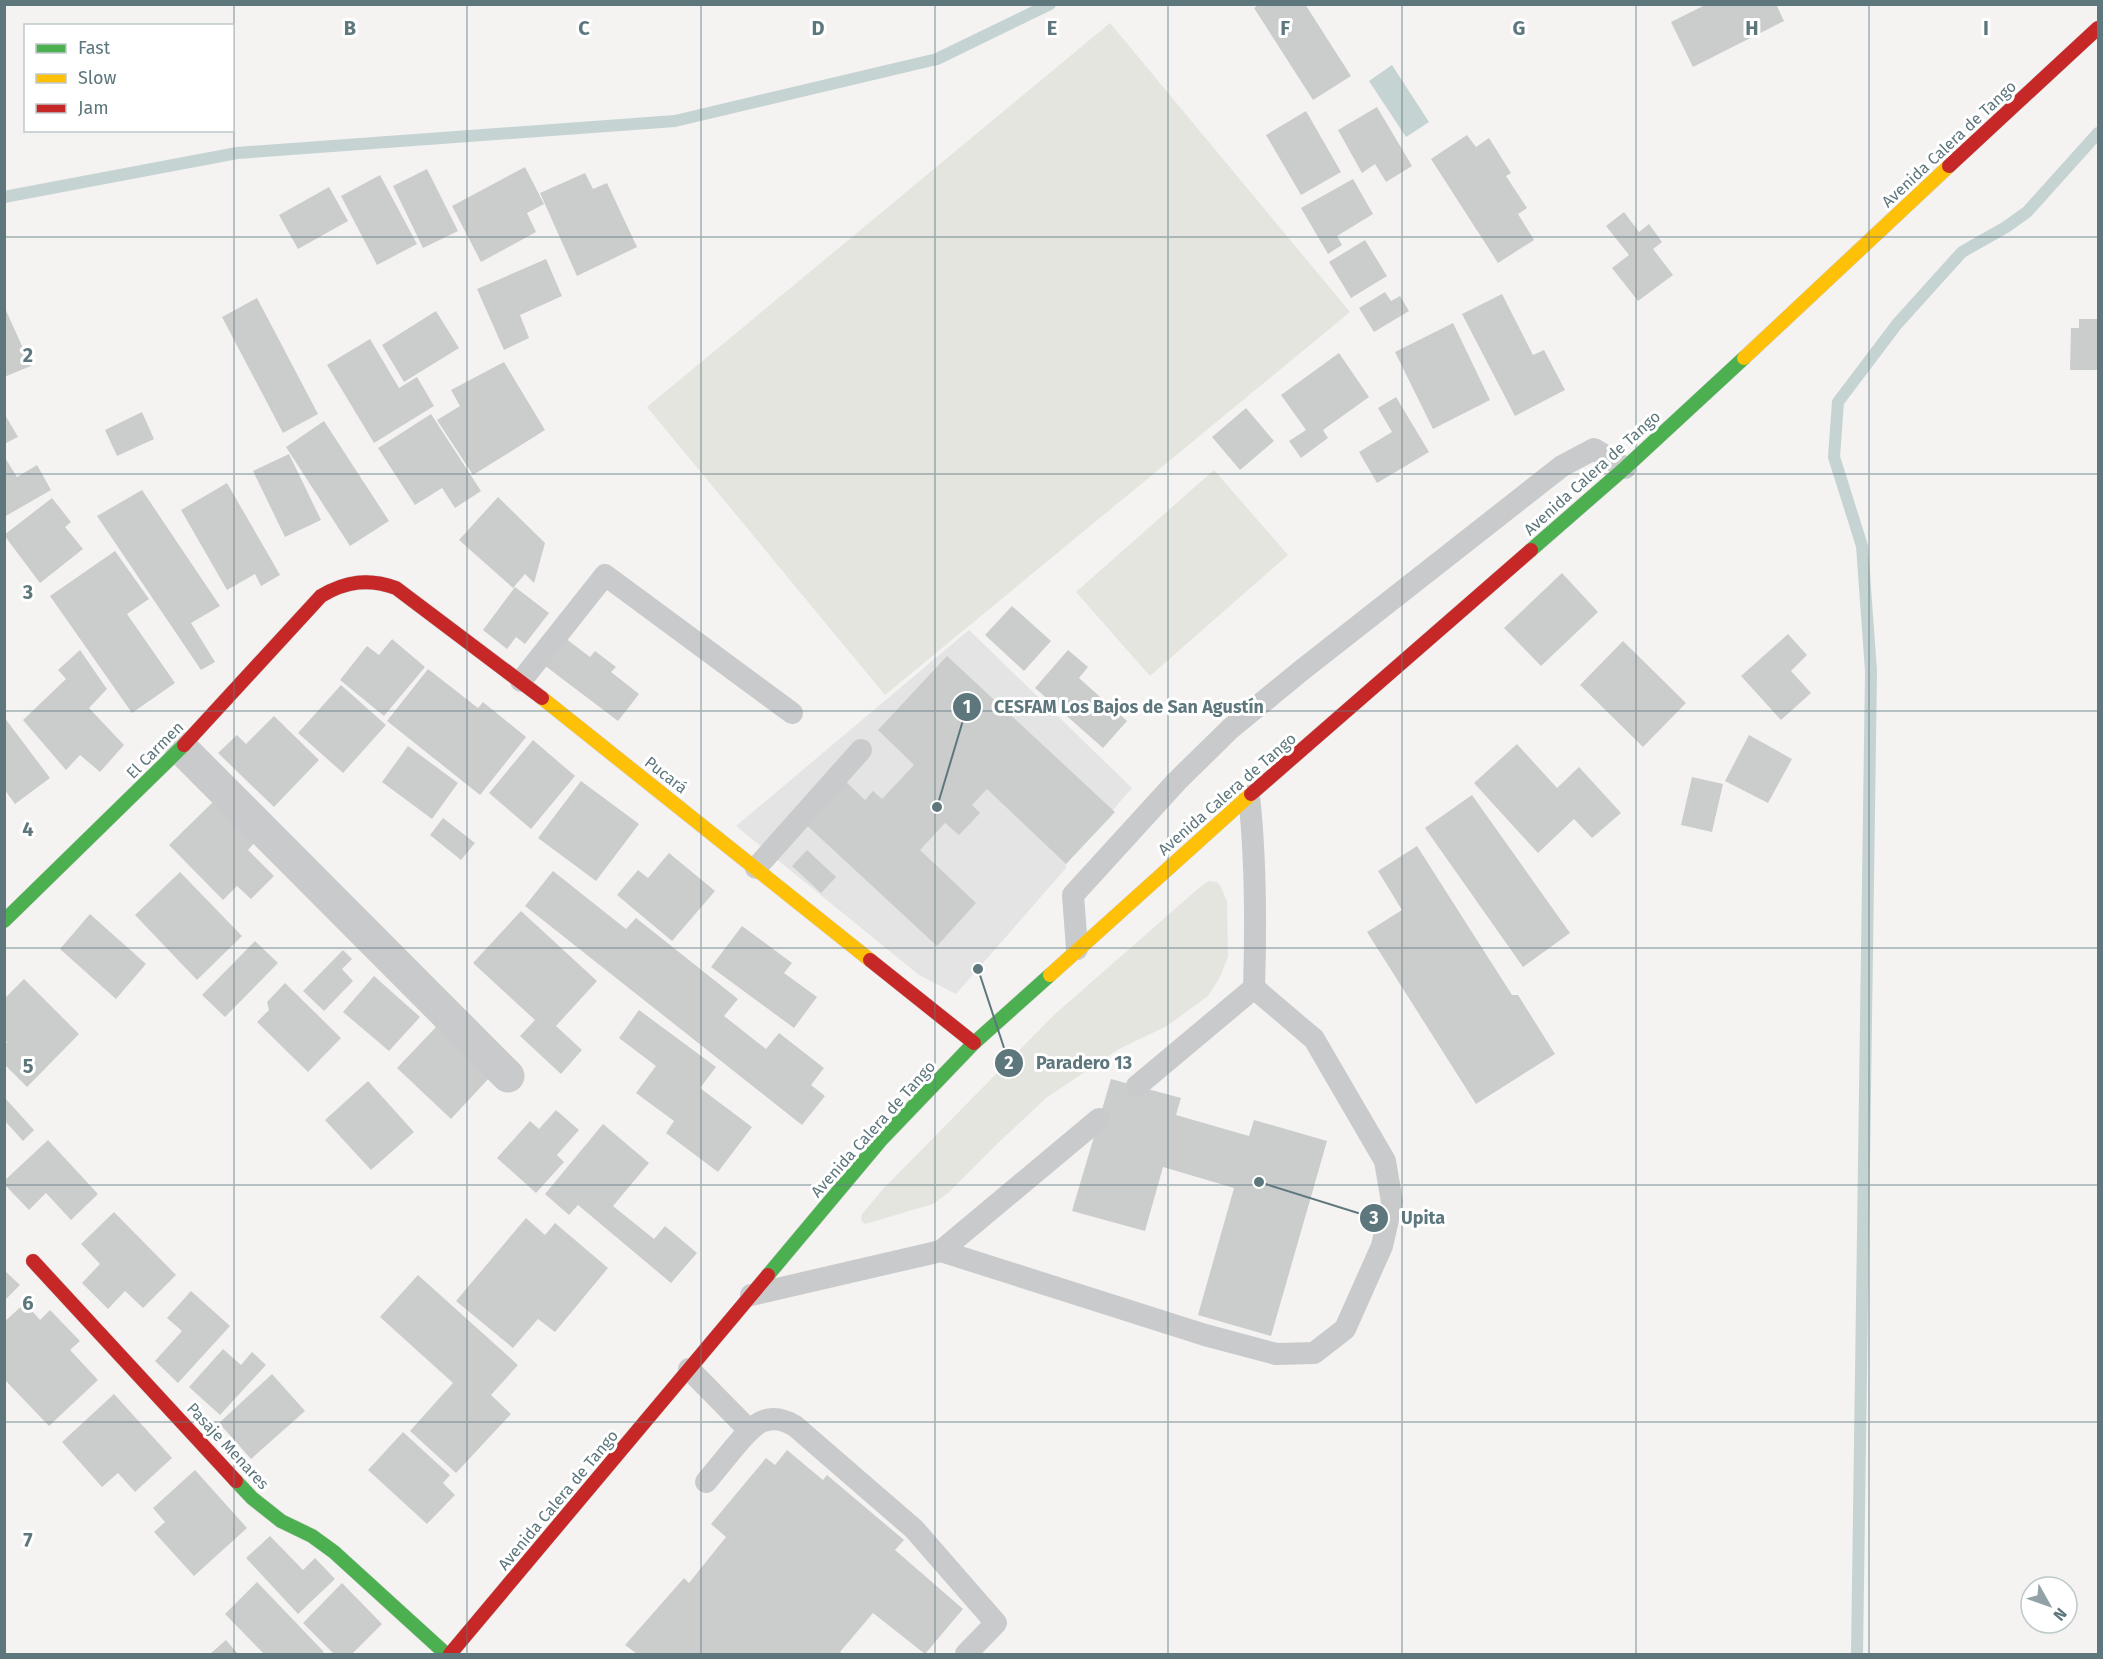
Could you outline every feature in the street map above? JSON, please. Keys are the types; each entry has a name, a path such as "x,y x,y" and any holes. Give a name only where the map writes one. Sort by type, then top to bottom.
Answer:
{"main road":[{"name":"Avenida Calera de Tango","path":"448,1654 881,1140 974,1043 1249,796 1625,468 2098,28"},
{"name":"Pucará","path":"321,596 333,588 361,580 381,582 396,588 521,681 974,1043"},
{"name":"El Carmen","path":"4,921 181,748 321,596"},
{"name":"Pasaje Menares","path":"33,1261 252,1498 281,1521 312,1536 334,1552 448,1654"}],"street":[{"path":"181,748 508,1076"}],"lane":[{"path":"1077,949 1073,896 1177,782 1230,729 1562,466 1594,449 1625,468"},
{"path":"521,681 605,575 792,713"},
{"path":"756,868 861,750"},
{"path":"1137,1086 1254,988 1256,932 1249,796"},
{"path":"941,1251 1206,1335 1276,1354 1314,1353 1345,1329 1382,1246 1392,1202 1385,1161 1314,1039 1254,988"},
{"path":"751,1295 941,1251 1099,1119"},
{"path":"689,1369 749,1430"},
{"path":"706,1482 749,1430 764,1420 775,1418 785,1420 806,1434 914,1529 996,1623 966,1654"}],"shaded area":[{"path":"1110,23 1350,312 885,695 647,407"},
{"path":"1392,65 1429,122 1406,137 1369,81"},
{"path":"1214,470 1288,555 1150,676 1076,592"},
{"path":"969,630 1132,788 956,994 919,975 736,826"},
{"path":"1209,881 1220,885 1227,901 1228,957 1219,979 1208,996 1167,1026 1119,1049 1046,1098 948,1193 933,1204 865,1224 861,1220 862,1214 883,1189 1054,1015"}],"building":[{"path":"1260,4 1305,4 1351,76 1313,100 1254,8"},
{"path":"1707,4 1776,4 1784,21 1693,67 1671,22"},
{"path":"1377,107 1412,166 1386,182 1375,164 1362,173 1338,130"},
{"path":"1306,111 1341,172 1301,195 1266,135"},
{"path":"1467,135 1476,147 1489,138 1511,173 1506,176 1527,208 1518,214 1534,240 1498,263 1431,159"},
{"path":"525,167 544,204 527,213 536,232 481,262 452,206"},
{"path":"427,169 458,231 423,248 393,186"},
{"path":"585,173 593,189 607,183 637,247 577,276 540,193"},
{"path":"380,175 417,244 377,265 341,196"},
{"path":"1353,179 1373,214 1337,236 1342,245 1328,254 1301,208"},
{"path":"329,187 348,221 298,249 279,215"},
{"path":"1624,212 1639,232 1649,224 1662,242 1653,249 1673,275 1638,301 1612,268 1629,255 1606,226"},
{"path":"1365,240 1387,276 1351,298 1329,262"},
{"path":"546,259 562,296 520,315 529,338 504,350 477,289"},
{"path":"1385,292 1391,301 1400,296 1409,311 1374,332 1359,308"},
{"path":"1502,294 1533,355 1544,350 1565,390 1515,416 1462,314"},
{"path":"257,298 318,414 283,433 222,317"},
{"path":"4,306 31,366 4,377"},
{"path":"436,311 459,348 404,382 382,345"},
{"path":"2079,319 2098,319 2098,370 2070,370 2071,328 2079,328"},
{"path":"1453,323 1490,400 1433,429 1395,352"},
{"path":"370,339 399,388 417,377 434,406 374,443 327,365"},
{"path":"1339,353 1369,397 1323,430 1328,438 1301,458 1289,441 1306,430 1281,395"},
{"path":"504,362 545,430 473,475 437,420 460,406 451,390"},
{"path":"1396,397 1429,452 1377,483 1359,452 1392,432 1378,408"},
{"path":"1246,408 1274,441 1240,470 1212,437"},
{"path":"142,412 154,439 117,456 105,430"},
{"path":"4,413 18,437 4,444"},
{"path":"431,414 481,491 455,508 442,488 415,505 378,448"},
{"path":"324,421 389,521 350,546 286,447"},
{"path":"289,454 321,520 285,537 253,471"},
{"path":"4,456 17,477 37,465 51,490 4,517"},
{"path":"227,483 280,575 261,586 255,574 227,590 181,510"},
{"path":"142,490 220,606 191,623 215,662 201,670 97,516"},
{"path":"498,497 545,543 534,583 525,574 513,588 459,540"},
{"path":"52,498 71,522 65,527 83,549 40,583 4,535"},
{"path":"115,551 149,599 127,614 175,683 132,713 50,596"},
{"path":"1562,573 1598,612 1541,666 1504,628"},
{"path":"515,587 549,613 525,644 516,637 507,649 483,630"},
{"path":"1012,606 1051,641 1024,671 985,635"},
{"path":"1788,634 1807,655 1791,671 1811,693 1781,720 1741,676"},
{"path":"565,638 590,657 595,651 616,667 611,672 639,694 618,721 544,665"},
{"path":"392,639 425,667 384,716 340,680 367,646 379,655"},
{"path":"1623,641 1686,703 1643,747 1580,685"},
{"path":"80,650 107,689 89,708 124,745 100,772 80,755 66,770 23,720 66,679 58,670"},
{"path":"1068,650 1088,667 1079,678 1127,721 1103,748 1035,688"},
{"path":"947,656 1115,812 1066,864 987,789 972,805 980,813 959,835 945,823 920,850 976,903 937,946 801,820 841,777 865,800 873,791 882,799 914,765 878,730"},
{"path":"428,669 478,708 483,702 526,737 480,795 387,721"},
{"path":"341,685 386,725 343,773 298,733"},
{"path":"274,716 319,760 274,807 218,753 237,735 246,744"},
{"path":"4,717 50,778 15,804 4,789"},
{"path":"1749,735 1792,759 1768,803 1725,781"},
{"path":"533,740 575,776 531,829 489,793"},
{"path":"1517,744 1557,788 1579,767 1621,813 1592,838 1574,819 1538,853 1474,783"},
{"path":"408,746 458,783 432,819 382,782"},
{"path":"1692,777 1723,784 1712,832 1681,825"},
{"path":"581,781 639,824 596,881 538,838"},
{"path":"1472,795 1570,933 1523,967 1425,828"},
{"path":"216,799 257,840 248,850 274,876 251,899 237,886 223,900 169,845"},
{"path":"443,818 475,843 461,860 430,835"},
{"path":"1417,846 1512,995 1518,995 1555,1054 1476,1104 1367,932 1402,910 1378,871"},
{"path":"807,850 836,877 821,893 792,866"},
{"path":"669,853 715,891 672,941 617,895 638,870 648,878"},
{"path":"553,871 626,929 636,918 738,999 724,1016 766,1049 779,1033 824,1068 811,1085 825,1096 802,1125 525,906"},
{"path":"180,872 242,936 197,980 135,915"},
{"path":"521,911 597,981 556,1026 582,1050 561,1074 520,1036 535,1020 473,963"},
{"path":"90,914 146,964 116,999 60,949"},
{"path":"742,926 792,963 784,973 817,997 794,1028 711,967"},
{"path":"255,941 278,963 225,1017 202,995"},
{"path":"343,950 352,959 342,969 353,981 324,1011 303,991"},
{"path":"374,976 420,1017 389,1051 343,1012"},
{"path":"24,979 79,1034 27,1087 5,1065 7,1042 5,1040 5,998"},
{"path":"285,983 341,1038 308,1072 257,1022 269,1010 267,1002"},
{"path":"639,1010 716,1067 700,1088 752,1127 718,1172 666,1133 674,1121 636,1093 656,1066 619,1038"},
{"path":"437,1026 491,1076 451,1119 397,1068"},
{"path":"1111,1079 1181,1098 1176,1115 1249,1136 1254,1120 1327,1141 1271,1336 1198,1315 1234,1188 1163,1167 1145,1231 1072,1211"},
{"path":"368,1081 414,1132 371,1170 325,1120"},
{"path":"5,1098 34,1130 23,1141 5,1121"},
{"path":"556,1110 579,1130 557,1155 564,1162 536,1193 497,1158 530,1121 539,1129"},
{"path":"603,1124 649,1163 613,1206 654,1239 665,1226 697,1253 671,1283 578,1205 569,1215 545,1194"},
{"path":"48,1140 98,1194 71,1220 46,1193 29,1210 4,1184 4,1181"},
{"path":"114,1212 176,1275 143,1308 125,1291 108,1309 82,1283 100,1264 81,1244"},
{"path":"526,1218 545,1235 555,1223 608,1268 555,1332 538,1319 513,1348 456,1301"},
{"path":"4,1270 20,1285 4,1301"},
{"path":"418,1275 518,1365 491,1395 511,1414 456,1473 410,1431 453,1383 380,1317"},
{"path":"191,1291 230,1326 178,1383 155,1361 182,1331 167,1318"},
{"path":"25,1303 40,1320 50,1310 80,1341 70,1350 98,1380 49,1426 4,1379 4,1322"},
{"path":"223,1349 241,1365 252,1352 266,1365 220,1415 189,1387"},
{"path":"272,1374 305,1411 251,1459 219,1423"},
{"path":"114,1394 172,1458 135,1492 118,1473 102,1487 62,1442"},
{"path":"403,1432 450,1475 443,1483 455,1495 427,1524 368,1470"},
{"path":"787,1450 823,1480 827,1475 904,1540 895,1550 963,1609 925,1654 873,1613 840,1652 843,1654 637,1654 625,1645 684,1578 689,1583 726,1537 711,1524 766,1458 775,1465"},
{"path":"195,1470 247,1528 194,1576 154,1532 165,1522 153,1508"},
{"path":"270,1536 303,1570 315,1558 335,1579 298,1614 246,1558"},
{"path":"257,1582 324,1652 321,1654 264,1654 225,1614"},
{"path":"342,1583 382,1624 352,1654 334,1654 303,1623"},
{"path":"226,1640 238,1654 210,1654"}],"waterway":[{"path":"4,197 237,153 675,121 937,59 1050,4"},
{"path":"1857,1654 1871,671 1862,546 1834,457 1838,402 1897,324 1962,252 2027,212 2098,133"}],"traffic: fast":[{"path":"1531,550 1625,468 1744,358"},
{"path":"4,921 184,745"},
{"path":"768,1275 881,1140 974,1043 1050,975"},
{"path":"236,1481 252,1498 281,1521 312,1536 334,1552 446,1654"}],"traffic: slow":[{"path":"1744,358 1949,166"},
{"path":"542,698 870,960"},
{"path":"1050,975 1251,794"}],"traffic: jam":[{"path":"1949,166 2098,28"},
{"path":"1251,794 1531,550"},
{"path":"184,745 321,596 349,584 367,582 396,588 542,698"},
{"path":"870,960 974,1043"},
{"path":"33,1261 236,1481"},
{"path":"450,1654 768,1275"}],"place":[{"name":"CESFAM Los Bajos de San Agustín","path":"937,807"},
{"name":"Paradero 13","path":"978,969"},
{"name":"Upita","path":"1259,1182"}]}
